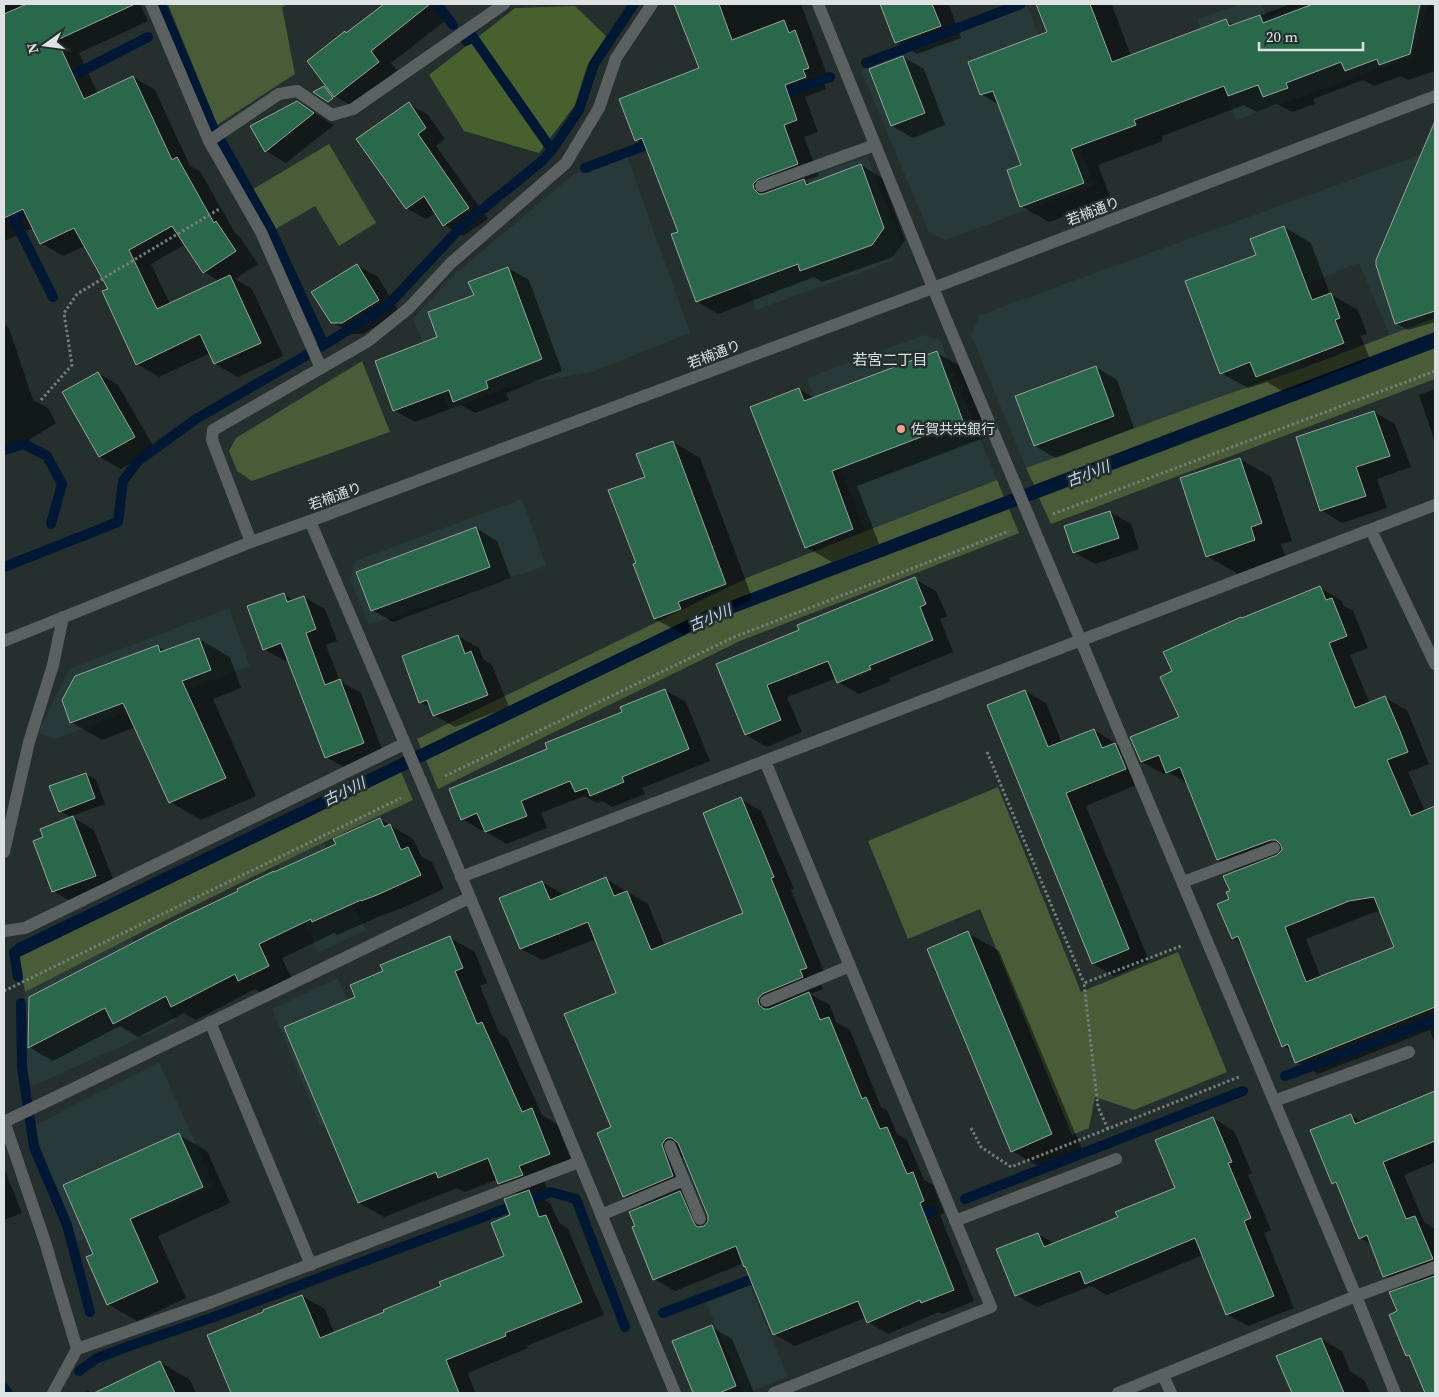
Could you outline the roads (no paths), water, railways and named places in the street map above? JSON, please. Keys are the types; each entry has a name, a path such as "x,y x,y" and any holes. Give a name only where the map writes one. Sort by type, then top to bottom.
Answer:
{"street":[{"path":"151,4 209,141 262,232 321,368"},
{"path":"209,141 279,94 297,91 332,115 353,109 504,4"},
{"path":"251,542 212,440 214,430 368,341 409,308 451,263 566,163 599,108 616,58 652,4"},
{"path":"818,4 934,288 1395,1393"},
{"name":"若楠通り","path":"4,641 251,542 934,288 1435,96"},
{"path":"761,186 875,145"},
{"path":"461,878 1435,505"},
{"path":"310,521 675,1393"},
{"path":"1371,530 1435,664"},
{"path":"4,852 29,742 53,665 63,617"},
{"path":"4,931 25,928 404,744"},
{"path":"765,761 991,1307 774,1393"},
{"path":"1183,882 1274,848"},
{"path":"77,1349 46,1242 4,1122 469,898"},
{"path":"766,1001 850,966"},
{"path":"210,1022 311,1265"},
{"path":"1274,1101 1409,1052"},
{"path":"670,1146 700,1219"},
{"path":"955,1221 1116,1159"},
{"path":"53,1393 77,1349 210,1303 579,1162"},
{"path":"601,1215 684,1180"},
{"path":"1118,1393 1356,1296 1435,1267"},
{"path":"1163,1375 1171,1393"}],"water":[{"name":"古小川","path":"1435,332 1435,348 718,619 15,959 9,952 16,944 712,608"}],"waterway":[{"path":"161,4 212,125 270,228 324,345"},
{"path":"437,4 453,25"},
{"path":"4,567 118,522 123,481 138,461 196,419 324,345 388,305 461,227 542,161 552,150 579,110 594,64 634,4"},
{"path":"866,63 1021,4"},
{"path":"62,81 148,37"},
{"path":"466,41 473,37 552,150"},
{"path":"776,97 830,77"},
{"path":"585,168 657,141"},
{"path":"26,200 22,202 15,221 53,297"},
{"path":"4,450 24,444 47,456 62,484 51,524"},
{"path":"14,952 18,977"},
{"path":"21,1003 22,1068 34,1147 67,1225 90,1312"},
{"path":"1285,1076 1435,1020"},
{"path":"965,1199 1243,1091"},
{"path":"79,1371 97,1358 211,1318 551,1192 576,1199 625,1327"},
{"path":"912,1219 932,1211"},
{"path":"663,1313 763,1275"},
{"path":"4,1388 8,1393"}],"place":[{"name":"佐賀共栄銀行","path":"901,429"}],"district":[{"name":"若宮二丁目","path":"890,360"}]}
